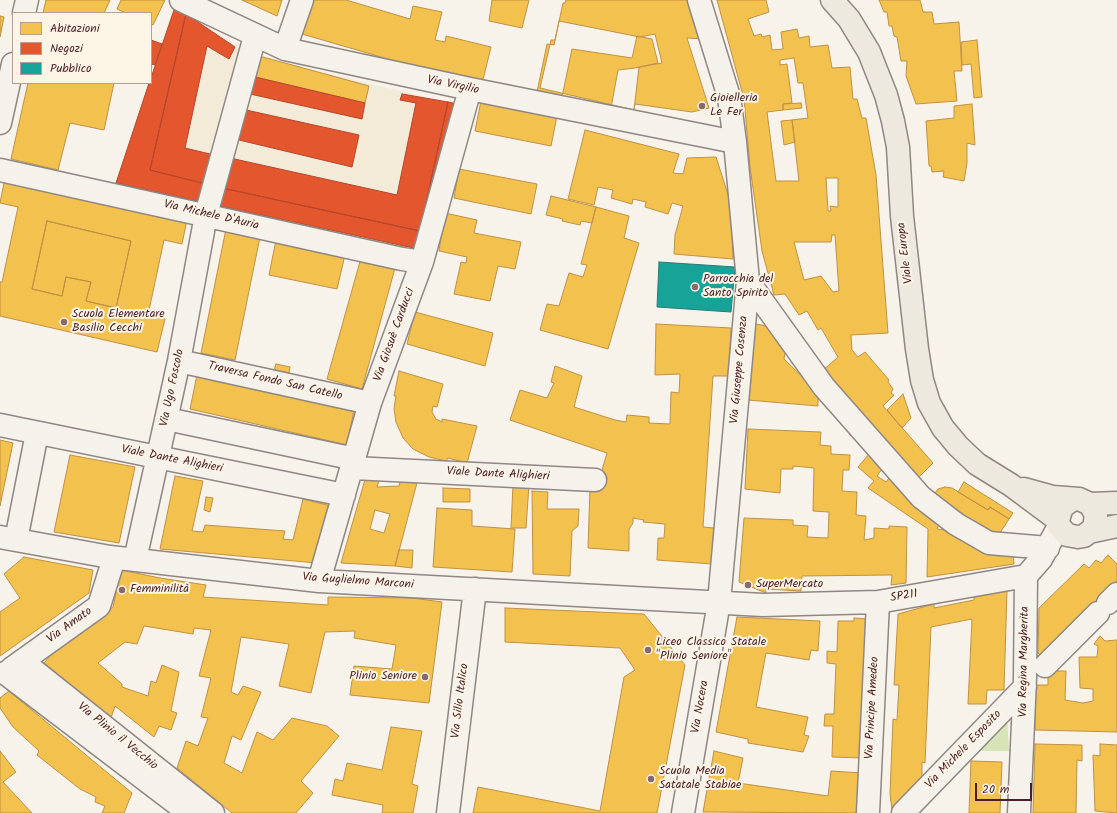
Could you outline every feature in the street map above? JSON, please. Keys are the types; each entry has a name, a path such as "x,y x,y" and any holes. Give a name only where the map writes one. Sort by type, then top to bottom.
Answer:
{"main road":[{"name":"Viale Europa","path":"832,0 849,19 869,52 886,95 893,121 898,147 902,216 917,349 922,380 930,403 943,428 958,446 977,464 1011,485"},
{"path":"1011,485 1053,497 1081,502 1117,503"},
{"path":"1011,485 1059,523 1067,535 1084,535 1117,526"},
{"path":"1059,523 1062,507 1081,502"},
{"path":"1081,502 1096,515 1094,528 1084,535"}],"street":[{"path":"24,12 27,0"},
{"name":"Via Virgilio","path":"181,0 284,49 470,89 735,142"},
{"path":"284,49 302,0"},
{"name":"Via Giuseppe Cosenza","path":"699,0 729,97 735,142 748,281 719,602"},
{"name":"Via Ugo Foscolo","path":"125,559 158,457 179,361 206,215 255,36"},
{"path":"0,123 12,69"},
{"name":"Via Giosuè Carducci","path":"319,581 370,403 422,262 470,89"},
{"name":"Via Michele D'Auria","path":"0,170 402,259 422,262"},
{"path":"748,281 824,387 921,498 956,524 989,543 1048,548"},
{"name":"Traversa Fondo San Catello","path":"179,361 370,403"},
{"name":"Viale Dante Alighieri","path":"167,419 354,463 595,480"},
{"name":"Viale Dante Alighieri","path":"0,425 344,495"},
{"path":"8,538 37,433"},
{"path":"1026,576 1042,558 1059,523"},
{"path":"1026,576 1084,535"},
{"name":"Via Guglielmo Marconi","path":"8,538 125,559 319,581 719,602"},
{"name":"Via Amato","path":"9,670 99,606 125,559"},
{"name":"SP211","path":"719,602 763,605 878,602 1026,576"},
{"name":"Via Regina Margherita","path":"1019,813 1025,687 1026,576"},
{"name":"Via Silio Italico","path":"448,813 475,590"},
{"name":"Via Nocera","path":"683,813 719,602"},
{"name":"Via Principe Amedeo","path":"868,813 878,602"},
{"path":"1045,666 1107,608"},
{"path":"9,670 189,813"},
{"name":"Via Plinio il Vecchio","path":"9,670 213,813"},
{"name":"Via Michele Esposito","path":"903,813 1025,687"}],"shaded area":[{"path":"171,14 258,56 457,105 413,251 115,187 149,84 152,84 152,73"}],"green space":[{"path":"1007,715 1009,751 975,751"}],"building: Abitazioni":[{"path":"46,0 110,0 104,12 43,12"},
{"path":"121,0 165,0 153,25 152,12 124,12 117,9"},
{"path":"242,0 282,0 277,16"},
{"path":"311,0 346,0 410,19 413,6 442,12 435,40 445,42 446,36 491,47 482,84 436,73 302,34"},
{"path":"492,0 529,0 522,28 489,21"},
{"path":"566,0 689,0 704,39 687,38 709,108 692,112 635,104 633,113 611,108 618,70 658,63 652,39 637,36 632,58 572,49 562,97 537,92 547,44 554,45 563,3 565,3"},
{"path":"717,0 766,0 769,12 748,19 754,36 761,34 762,37 770,35 772,50 783,49 781,32 797,29 799,38 809,36 810,47 828,45 832,68 850,67 853,99 857,99 862,118 866,118 876,175 888,333 851,335 852,350 858,357 865,352 889,380 888,382 893,389 891,393 894,395 883,406 933,463 915,481 821,372 838,357 821,328 818,330 807,311 799,315 785,294 774,295 762,251 750,167 744,99","holes":["794,58 798,83 803,83 808,118 792,120 799,181 776,181 767,112 783,110 783,104 792,103 787,64 780,65 780,60","826,178 838,178 838,207 830,206 831,211 828,211","832,235 835,235 839,291 833,292 821,276 804,280 794,242 831,242"]},
{"path":"879,0 920,0 923,12 932,12 934,24 959,22 962,71 954,71 957,101 916,104 906,76 907,61 901,61 897,37 894,36 892,26 889,26 887,12 884,12"},
{"path":"0,16 4,17 0,37"},
{"path":"559,21 640,37 655,34 662,63 639,67 634,110 540,88 551,40 555,40"},
{"path":"977,40 982,97 974,98 971,64 962,65 961,42"},
{"path":"252,54 369,86 365,103 255,77"},
{"path":"28,84 114,84 104,130 70,123 58,170 11,159"},
{"path":"481,101 557,116 551,146 475,131"},
{"path":"801,103 802,108 783,110 783,104"},
{"path":"972,104 975,145 967,143 967,163 964,181 943,177 944,171 932,172 931,166 929,166 926,121 954,118 954,106"},
{"path":"792,120 795,142 784,145 781,121"},
{"path":"585,130 679,154 673,173 683,174 687,158 716,157 731,204 733,259 674,254 675,235 683,206 672,203 668,214 645,207 646,202 633,199 632,204 611,198 613,190 598,187 594,205 568,199"},
{"path":"459,169 537,184 531,214 454,198"},
{"path":"6,173 188,215 182,244 164,240 148,315 165,319 157,352 0,316 0,282 2,282 18,207 0,203","holes":["47,221 131,241 116,308 86,301 91,282 66,277 62,296 32,289"]},
{"path":"551,196 596,207 592,223 581,221 580,225 562,221 563,219 546,215"},
{"path":"596,207 629,216 624,238 639,243 608,349 540,330 547,304 559,306 569,273 583,277 587,265 581,264"},
{"path":"445,213 477,220 474,233 521,242 515,269 498,266 490,301 454,294 461,262 466,263 467,257 439,251"},
{"path":"47,221 131,241 116,308 86,301 91,282 66,277 62,296 32,289"},
{"path":"226,229 260,237 235,360 201,353"},
{"path":"276,240 345,255 337,289 269,275"},
{"path":"361,258 395,268 362,389 327,379"},
{"path":"415,312 493,333 485,366 407,344"},
{"path":"656,324 731,328 729,376 713,376 703,527 714,528 712,564 657,560 658,538 664,538 665,524 643,522 644,520 633,518 633,523 629,529 629,551 588,548 590,488 596,490 607,453 510,420 520,390 547,398 554,383 551,382 555,366 582,376 574,407 626,422 627,415 649,417 649,423 670,424 671,392 679,393 680,374 655,375"},
{"path":"755,324 774,327 786,347 784,359 818,392 818,406 748,400"},
{"path":"276,364 290,367 289,373 274,370"},
{"path":"399,371 443,384 437,407 433,406 432,412 436,419 442,422 442,419 477,426 467,463 448,458 446,461 429,457 413,449 403,438 396,422 394,409 396,396 394,396"},
{"path":"197,375 354,410 347,445 190,409"},
{"path":"903,394 911,418 902,428 887,410"},
{"path":"748,429 821,432 820,445 831,446 831,454 850,455 849,470 843,470 842,491 857,492 856,515 866,516 864,540 874,538 874,528 889,529 889,526 907,527 906,583 891,585 892,575 802,576 801,591 766,589 766,593 739,582 744,518 793,520 793,525 808,526 807,537 828,538 829,512 813,511 814,468 793,466 793,469 781,469 780,493 745,489"},
{"path":"0,440 13,443 0,506"},
{"path":"870,453 883,467 877,476 886,482 892,474 900,483 896,487 941,520 937,529 953,531 1013,549 1014,564 927,577 928,529 868,488 874,481 858,467"},
{"path":"70,455 135,467 119,543 54,532"},
{"path":"175,476 203,481 192,531 203,532 205,525 285,531 283,539 293,540 303,499 331,506 317,563 160,549"},
{"path":"366,476 380,477 377,487 399,486 401,478 418,479 395,566 341,563","holes":["375,510 390,514 384,533 370,529"]},
{"path":"964,482 1013,513 1009,519 990,507 988,510 958,492"},
{"path":"513,485 529,485 526,528 511,528"},
{"path":"945,487 952,488 988,510 990,507 1009,519 996,539 981,533 984,527 929,498 932,492 935,493 938,489"},
{"path":"443,488 470,489 470,502 443,502"},
{"path":"532,491 548,492 547,509 579,509 578,526 572,531 570,576 533,574"},
{"path":"206,497 213,498 210,512 204,510"},
{"path":"437,508 472,510 472,526 515,529 512,572 433,567"},
{"path":"399,550 413,550 412,568 395,566"},
{"path":"1108,555 1117,564 1117,582 1044,659 1038,653 1039,608 1084,564 1089,568 1096,560 1101,563"},
{"path":"24,557 93,570 89,593 0,656 0,612 20,598 4,574"},
{"path":"121,570 206,585 203,597 328,605 328,597 412,598 442,602 429,703 350,695 354,666 392,669 396,645 354,638 355,631 325,632 311,693 279,686 289,644 241,637 231,692 238,695 243,686 261,692 241,740 232,736 224,763 242,773 257,732 273,740 292,718 327,726 339,736 301,781 313,793 296,813 232,813 177,768 186,741 198,746 208,718 201,717 211,678 199,676 211,630 194,628 193,634 144,626 137,644 125,642 98,663 122,684 122,687 148,696 151,681 156,683 162,665 179,672 171,711 177,713 171,730 159,726 154,737 115,706 111,718 44,663 54,651 113,607"},
{"path":"1007,590 1004,690 987,690 986,704 968,704 972,619 931,627 925,763 922,762 922,784 892,810 890,794 893,719 897,720 899,685 894,685 898,614 934,604 934,608 974,600 974,597"},
{"path":"505,608 644,614 685,665 657,813 473,813 478,787 600,811 624,677 635,670 620,648 505,642"},
{"path":"737,617 820,621 818,651 811,650 809,660 766,653 756,707 808,717 804,735 809,736 803,752 748,743 748,739 716,732"},
{"path":"854,618 869,619 863,758 832,757 833,726 824,726 825,714 834,714 836,664 827,663 827,651 837,652 838,621 854,621"},
{"path":"1100,636 1105,641 1117,640 1117,732 1035,730 1036,685 1048,685 1048,671 1066,671 1065,700 1083,703 1093,701 1093,689 1080,688 1079,657 1097,657 1098,646 1094,644"},
{"path":"9,691 132,793 124,813 102,813 105,806 95,802 96,797 80,789 37,755 39,751 13,727 0,708 0,698"},
{"path":"391,727 422,731 412,784 418,786 413,813 382,813 383,805 332,795 335,779 343,781 347,763 382,770"},
{"path":"1035,744 1082,745 1082,761 1077,760 1076,813 1033,813"},
{"path":"1100,744 1117,745 1117,813 1095,811 1093,755 1100,756"},
{"path":"0,751 16,772 3,782 32,813 0,813"},
{"path":"714,751 743,758 738,783 828,796 831,771 862,773 856,813 703,812"},
{"path":"971,761 1002,762 1000,813 969,813"}],"building: Negozi":[{"path":"175,7 186,14 150,170 205,184 202,202 116,183 149,84 152,84 152,75"},
{"path":"186,14 235,47 229,59 207,46 185,148 214,155 207,184 150,170"},
{"path":"152,40 162,44 155,65 152,64"},
{"path":"255,77 365,103 362,119 250,94"},
{"path":"402,94 448,102 420,231 222,188 230,158 397,195 416,103 400,100"},
{"path":"448,102 463,105 418,249 220,206 222,188 420,231"},
{"path":"246,110 359,135 352,167 239,140"}],"building: Pubblico":[{"name":"Parrocchia del Santo Spirito","path":"659,262 735,267 731,312 657,307"}],"place":[{"name":"Gioielleria Le Fer","path":"702,106"},
{"name":"Parrocchia del Santo Spirito","path":"695,287"},
{"name":"Scuola Elementare Basilio Cecchi","path":"64,322"},
{"name":"SuperMercato","path":"748,585"},
{"name":"Femminilità","path":"122,590"},
{"name":"Liceo Classico Statale \"Plinio Seniore\"","path":"648,650"},
{"name":"Plinio Seniore","path":"425,677"},
{"name":"Scuola Media Satatale Stabiae","path":"651,779"}]}
